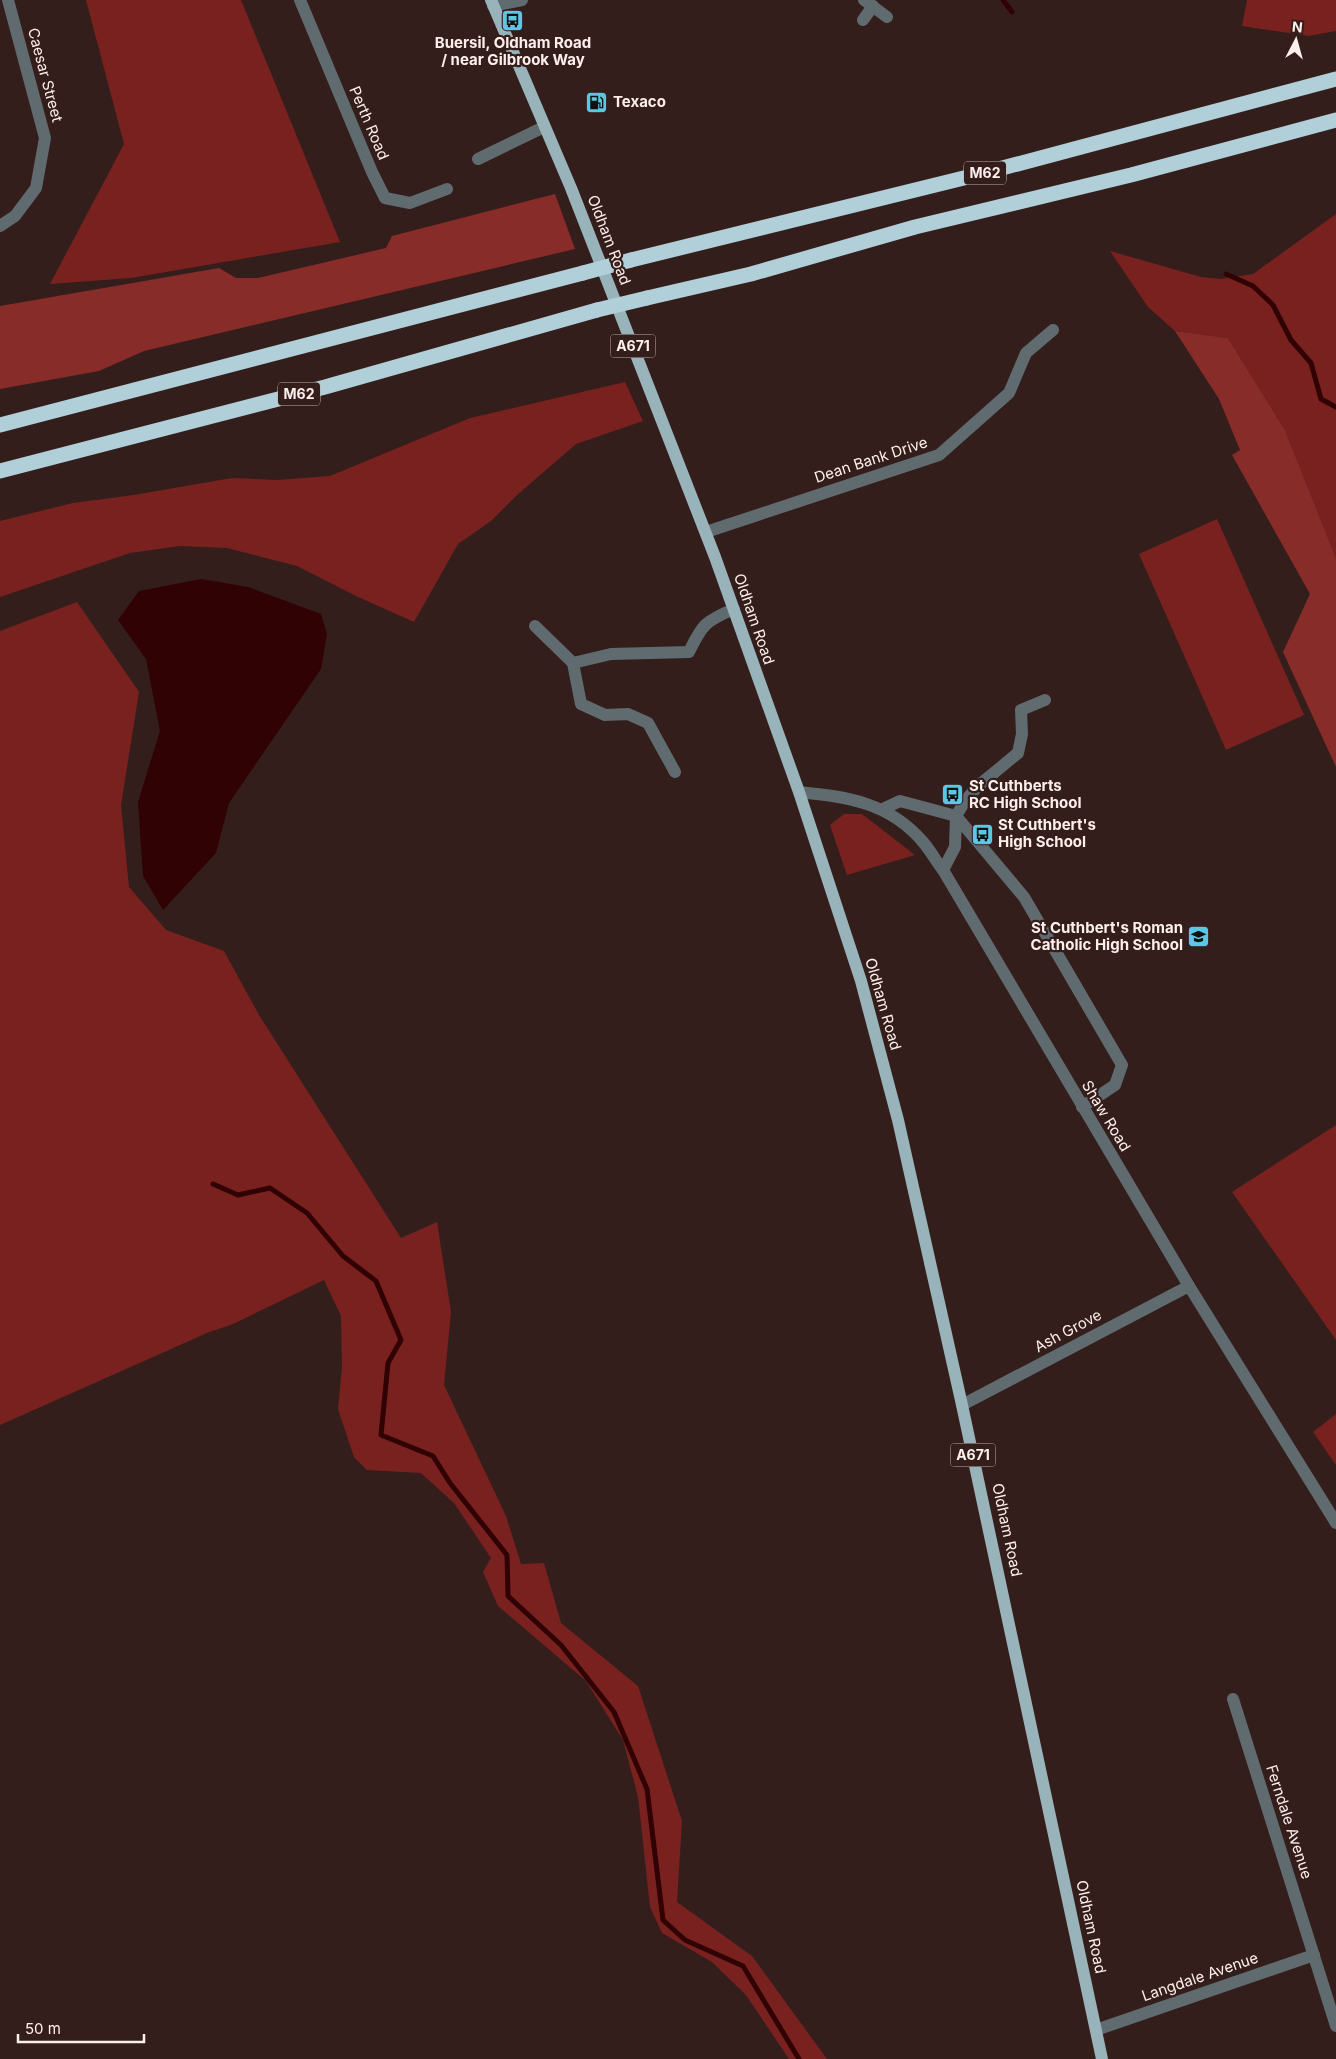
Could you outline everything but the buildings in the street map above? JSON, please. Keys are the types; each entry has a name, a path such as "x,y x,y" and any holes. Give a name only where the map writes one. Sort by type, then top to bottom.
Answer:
{"highway":[{"name":"M62","path":"0,425 631,260 980,174 1336,79"},
{"name":"M62","path":"0,471 326,387 597,310 751,274 915,227 1131,175 1336,120"}],"main road":[{"name":"Oldham Road","path":"492,3 574,197 706,532 799,792 864,991 898,1120 962,1405 1102,2059"}],"street":[{"name":"Caesar Street","path":"0,226 15,216 36,188 45,138 8,0"},
{"name":"Perth Road","path":"300,0 372,172 385,198 410,203 447,189"},
{"path":"492,3 522,0"},
{"path":"863,20 868,3 887,17"},
{"path":"478,159 544,127"},
{"name":"Dean Bank Drive","path":"706,532 939,455 1009,393 1026,353 1053,330"},
{"path":"573,663 611,654 689,652 699,632 710,619 734,609"},
{"path":"535,626 573,663 581,704 605,715 628,714 648,723 675,772"},
{"path":"943,870 955,847 956,816 965,801 978,786 1018,753 1022,734 1021,710 1045,700"},
{"name":"Shaw Road","path":"799,792 843,797 883,809 902,821 923,842 943,870 1189,1286 1336,1523"},
{"path":"883,809 900,801 956,816 1024,897 1122,1065 1115,1085 1082,1107"},
{"name":"Ash Grove","path":"962,1405 1189,1286"},
{"name":"Ferndale Avenue","path":"1233,1699 1336,2026"},
{"name":"Langdale Avenue","path":"1096,2030 1314,1955"}],"shaded area":[{"path":"86,0 241,0 340,242 131,278 50,284 124,144"},
{"path":"1247,0 1336,0 1336,31 1309,36 1242,26"},
{"path":"555,194 575,249 144,351 99,371 0,389 0,306 219,268 236,278 258,278 386,248 392,236"},
{"path":"1336,214 1336,558 1285,430 1228,338 1175,331 1148,307 1110,251 1201,277 1221,279 1253,274"},
{"path":"1175,331 1228,338 1285,430 1336,558 1336,767 1283,652 1310,594 1232,455 1240,450 1219,399"},
{"path":"625,382 643,421 576,444 516,496 491,521 458,544 414,622 356,596 297,566 227,548 180,546 130,553 0,597 0,521 73,503 134,495 232,478 277,480 330,476 470,418"},
{"path":"1217,519 1304,715 1226,750 1139,554"},
{"path":"201,579 248,587 321,614 327,634 321,669 229,803 216,853 163,910 143,876 138,802 160,731 146,659 118,620 139,591"},
{"path":"77,602 139,692 121,805 129,887 166,930 224,951 259,1015 401,1238 437,1222 451,1312 444,1385 506,1516 521,1564 544,1563 561,1623 638,1686 682,1821 677,1902 752,1956 827,2059 789,2059 746,1995 712,1962 662,1933 650,1907 638,1797 623,1740 586,1681 498,1606 483,1572 491,1558 454,1503 421,1473 367,1470 354,1457 338,1409 342,1367 341,1316 324,1280 233,1324 207,1333 0,1425 0,631"},
{"path":"844,814 862,814 915,855 847,875 830,825"},
{"path":"1336,1125 1336,1340 1232,1192"},
{"path":"1336,1414 1336,1465 1313,1432"}],"waterway":[{"path":"1003,0 1012,12"},
{"path":"1226,274 1253,286 1273,305 1291,340 1311,363 1321,399 1336,407"},
{"path":"213,1184 238,1195 270,1188 307,1213 343,1256 376,1281 401,1340 388,1363 381,1435 433,1456 450,1483 507,1555 508,1596 561,1645 614,1712 647,1789 663,1920 685,1940 743,1966 799,2059"}],"place":[{"name":"Buersil, Oldham Road / near Gilbrook Way","path":"513,20"},
{"name":"Texaco","path":"597,102"},
{"name":"St Cuthberts RC High School","path":"953,795"},
{"name":"St Cuthbert's High School","path":"982,834"},
{"name":"St Cuthbert's Roman Catholic High School","path":"1199,937"}]}
